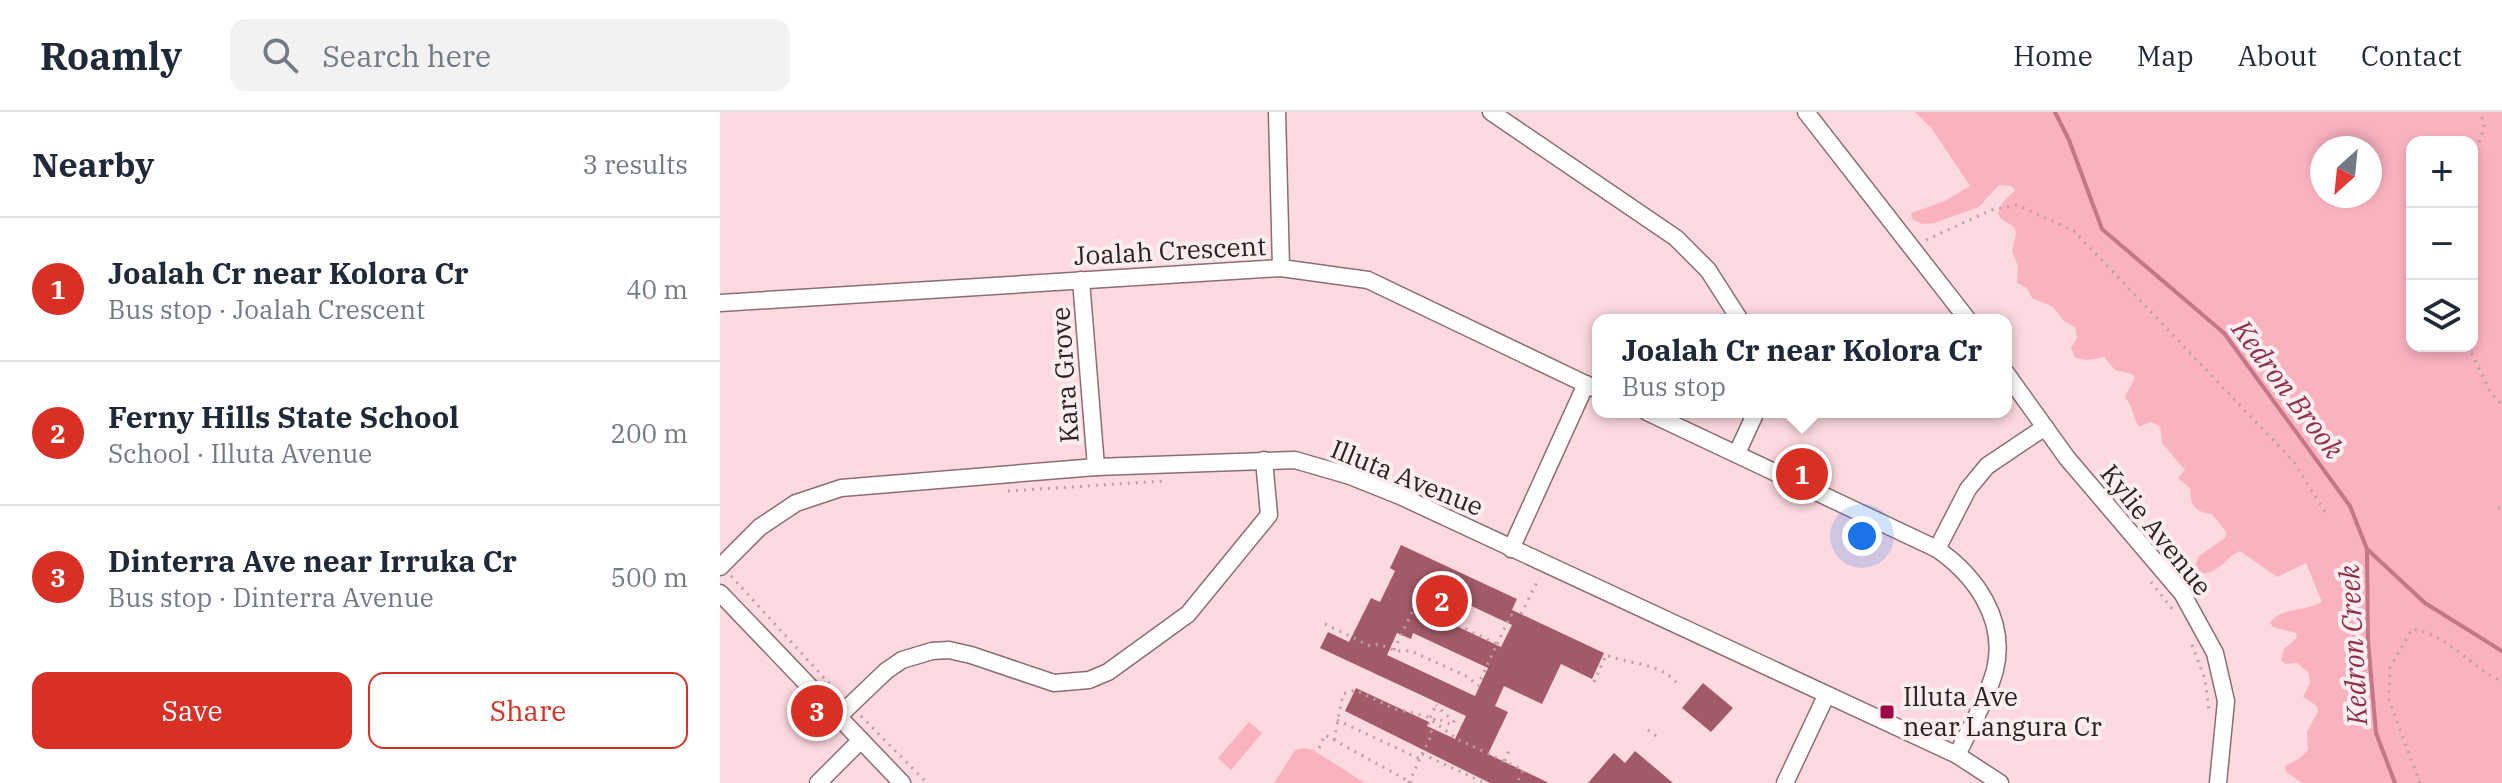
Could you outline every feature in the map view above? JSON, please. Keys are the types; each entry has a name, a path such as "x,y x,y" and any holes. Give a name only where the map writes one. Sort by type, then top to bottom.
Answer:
{"street":[{"path":"1277,112 1281,268"},
{"path":"1491,112 1676,238 1708,270 1736,314"},
{"path":"1806,112 1963,314"},
{"name":"Joalah Crescent","path":"720,303 1281,268 1368,280 1592,387"},
{"name":"Kara Grove","path":"1081,280 1096,467"},
{"name":"Kylie Avenue","path":"2012,381 2067,458 2182,593 2215,653 2226,701 2218,783"},
{"path":"1511,549 1592,387"},
{"path":"1660,418 1937,549 1953,560 1975,584 1996,623 1995,670 1957,755"},
{"path":"1737,453 1753,418"},
{"path":"1937,549 1968,489 1987,466 2045,427"},
{"path":"839,716 894,665 932,651 949,650 971,655 1054,683 1089,680 1108,672 1188,614 1269,515 1264,460"},
{"name":"Illuta Avenue","path":"720,567 760,527 796,503 841,488 1096,467 1295,460 1350,476 1400,496 1957,755 2000,783"},
{"path":"720,593 902,783"},
{"path":"1785,783 1826,696"},
{"path":"818,783 861,740"}],"path":[{"path":"2478,146 2484,127 2481,112"},
{"path":"1911,246 1991,210 2017,205 2074,231 2293,461 2327,515"},
{"path":"2471,352 2491,393 2502,405"},
{"path":"998,491 1171,481"},
{"path":"741,566 730,577 841,695"},
{"path":"1325,624 1370,646 1379,644 1394,650 1411,651 1466,676 1478,686 1511,615 1518,615 1540,576"},
{"path":"2147,577 2175,613"},
{"path":"1422,608 1432,588"},
{"path":"1394,650 1414,608 1422,608 1497,644"},
{"path":"2420,783 2389,700 2390,668 2412,629 2429,632 2462,652 2481,672 2502,681"},
{"path":"2189,638 2205,679 2211,719"},
{"path":"1594,682 1606,655 1617,660 1642,663 1674,679 1679,686"},
{"path":"1319,748 1325,735 1410,783 1432,734 1428,724 1432,719 1437,704 1454,722 1452,725 1435,718 1432,719 1395,709 1355,690 1343,694 1334,740"},
{"path":"861,716 927,783"},
{"path":"1432,719 1457,739 1523,770 1517,783"},
{"path":"1337,720 1485,783"},
{"path":"1648,730 1656,736"},
{"path":"1505,761 1509,750"}],"shaded area":[{"path":"1915,112 2502,112 2502,783 2303,783 2286,772 2285,766 2308,750 2307,732 2318,711 2317,706 2303,697 2310,683 2308,672 2297,663 2285,664 2281,660 2284,649 2297,638 2296,633 2273,627 2270,623 2280,614 2322,602 2306,563 2277,577 2240,551 2215,570 2197,572 2195,566 2199,556 2225,538 2226,532 2212,514 2198,510 2193,504 2191,489 2178,478 2185,470 2162,443 2160,426 2150,422 2139,427 2125,397 2135,378 2132,374 2115,370 2104,357 2087,360 2075,358 2071,348 2077,338 2075,327 2064,321 2053,307 2032,298 2027,288 2017,283 2018,266 2012,251 2016,233 2014,227 2000,218 1998,213 2003,202 2015,190 2011,186 1999,185 1979,207 1934,223 1922,224 1912,219 1911,213 1945,201 1970,186 1932,129"},
{"path":"1249,722 1262,733 1231,770 1218,758"},
{"path":"1295,750 1313,750 1365,783 1274,783"}],"building":[{"path":"1401,545 1517,599 1512,610 1604,653 1592,679 1561,664 1542,704 1504,686 1495,706 1508,712 1488,754 1549,783 1490,783 1345,711 1356,688 1429,722 1427,726 1455,739 1466,716 1320,648 1328,632 1349,642 1371,598 1380,602 1395,571 1390,568","holes":["1431,587 1512,625 1501,647 1420,609","1397,633 1411,639 1413,633 1488,668 1475,696 1387,655"]},
{"path":"1703,683 1733,708 1711,732 1682,708"},
{"path":"1635,751 1673,783 1588,783 1614,753 1625,763"}],"waterway":[{"name":"Kedron Brook","path":"2055,112 2069,140 2102,229 2224,333 2350,506 2367,549 2368,641 2376,733 2395,783"},
{"name":"Kedron Creek","path":"2367,549 2425,603 2502,651"}],"place":[{"name":"Joalah Cr near Kolora Cr","path":"1802,474"},
{"name":"Ferny Hills State School","path":"1442,601"},
{"name":"Dinterra Ave near Irruka Cr","path":"817,711"},
{"name":"Illuta Ave near Langura Cr","path":"1887,712"}]}
